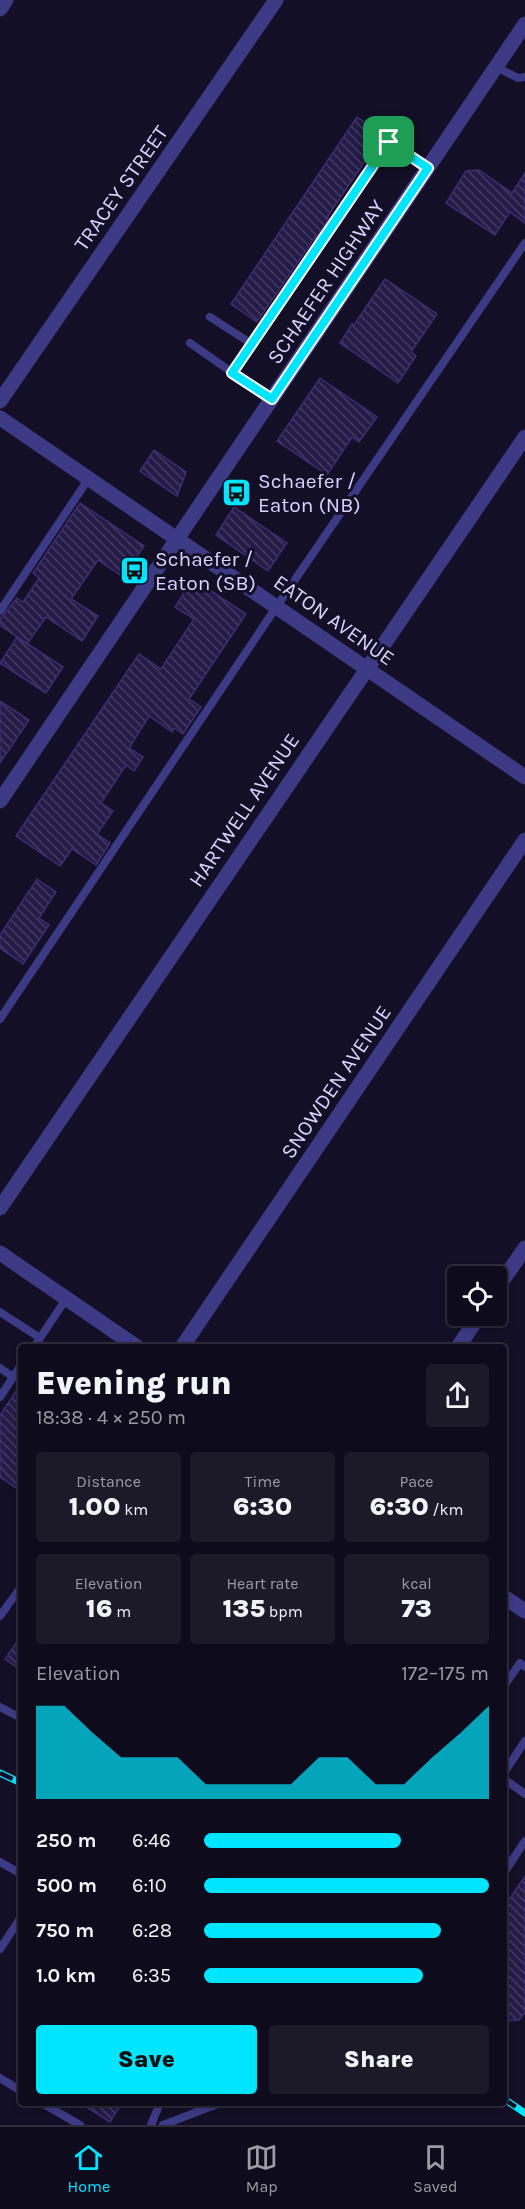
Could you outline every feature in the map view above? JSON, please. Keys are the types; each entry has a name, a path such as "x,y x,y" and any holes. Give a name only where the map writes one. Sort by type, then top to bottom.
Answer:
{"street":[{"path":"0,9 6,0"},
{"name":"TRACEY STREET","path":"0,401 276,0"},
{"name":"SCHAEFER HIGHWAY","path":"0,801 525,24"},
{"name":"EATON AVENUE","path":"0,418 525,777"},
{"name":"HARTWELL AVENUE","path":"0,1208 525,437"},
{"name":"SNOWDEN AVENUE","path":"184,1344 525,840"},
{"path":"507,1274 525,1248"},
{"path":"0,1253 133,1344"},
{"path":"460,1344 472,1326"},
{"path":"507,1599 525,1611"}],"lane":[{"path":"496,67 518,78 525,77"},
{"path":"232,373 389,142 428,168"},
{"path":"0,1019 277,606 525,243"},
{"path":"210,317 252,344"},
{"path":"190,343 272,399"},
{"path":"0,610 89,478"},
{"path":"36,1344 66,1299"},
{"path":"0,1312 40,1338"},
{"path":"0,1368 13,1377"},
{"path":"0,1397 18,1370"},
{"path":"0,1616 3,1615 18,1592"},
{"path":"507,1682 520,1663 525,1666"},
{"path":"0,1707 18,1716"},
{"path":"507,1768 525,1741"},
{"path":"507,1781 525,1794"},
{"path":"507,1868 525,1841"},
{"path":"0,1862 18,1872"},
{"path":"0,1949 18,1922"},
{"path":"0,2078 18,2089"},
{"path":"47,2106 80,2125"},
{"path":"151,2125 159,2106"},
{"path":"163,2125 212,2106"}],"building":[{"path":"357,117 383,135 327,217 329,219 257,322 231,304"},
{"path":"479,170 512,193 525,173 525,223 510,212 495,235 446,203 466,171"},
{"path":"385,279 437,314 411,352 416,356 398,383 340,343"},
{"path":"320,378 377,417 359,442 352,437 327,475 277,441"},
{"path":"154,450 186,472 177,496 140,471"},
{"path":"80,503 144,546 123,577 98,560 71,599 98,616 82,641 46,617 27,644 0,625 0,619 17,598 23,602 39,578 33,573"},
{"path":"234,507 287,543 268,571 216,535"},
{"path":"193,579 246,614 189,699 201,707 183,734 174,728 172,732 149,716 129,748 143,757 134,771 126,765 101,803 113,811 97,834 110,843 96,865 72,849 60,866 16,836 139,654 161,669 194,619 175,607"},
{"path":"17,637 63,667 46,693 0,663"},
{"path":"0,701 29,720 0,763"},
{"path":"37,879 56,892 39,918 49,925 23,964 0,948 0,935"},
{"path":"18,1388 18,1489 0,1477 0,1415"},
{"path":"18,1640 18,1668 5,1659"},
{"path":"525,1876 525,2012 519,2020 507,2021 507,1903"},
{"path":"85,2106 120,2106 110,2122"}],"railway":[{"path":"0,1773 18,1782"},
{"path":"507,2101 525,2113"}],"place":[{"name":"Schaefer / Eaton (NB)","path":"237,493"},
{"name":"Schaefer / Eaton (SB)","path":"134,571"}],"route":[{"path":"389,142 428,168 272,399 232,373 389,142"}]}
